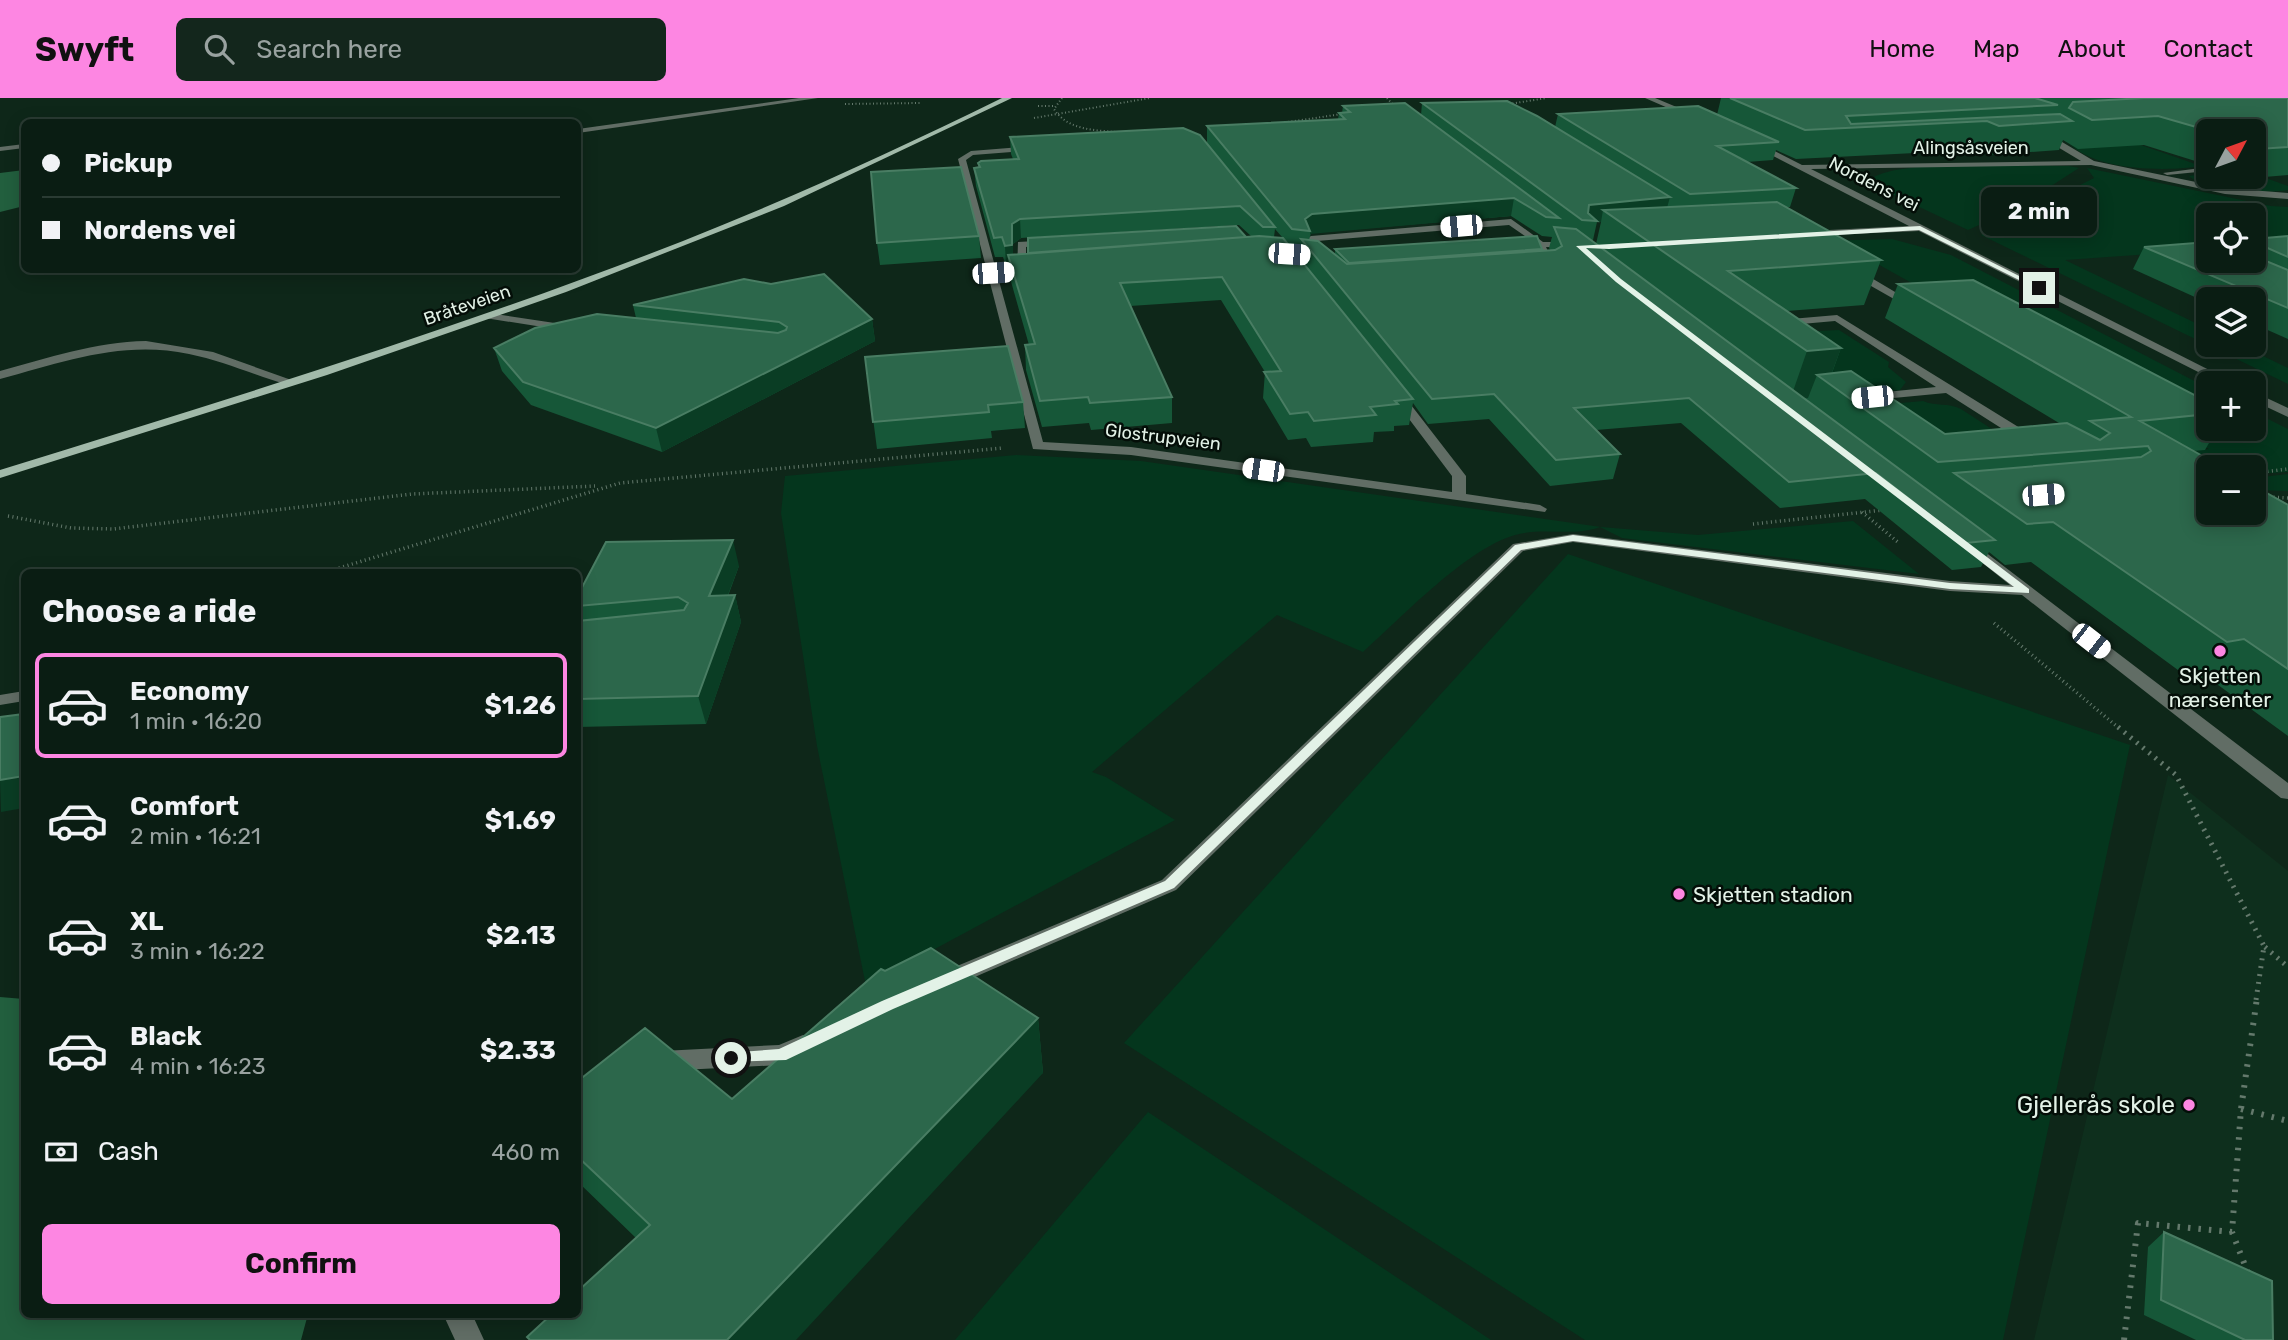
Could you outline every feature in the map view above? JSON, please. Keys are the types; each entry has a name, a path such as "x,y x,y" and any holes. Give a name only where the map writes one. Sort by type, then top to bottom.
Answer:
{"main road":[{"name":"Bråteveien","path":"0,474 489,316 643,260 772,207 1007,98"}],"street":[{"path":"581,131 814,98"},
{"path":"1649,98 1709,123"},
{"name":"Alingsåsveien","path":"2041,126 2054,131 2049,138"},
{"name":"Alingsåsveien","path":"2035,139 2049,138 2091,163"},
{"name":"Nordens vei","path":"1748,141 2205,371"},
{"path":"0,149 21,146"},
{"path":"1038,446 1007,272 962,159 971,153 1049,147"},
{"path":"2091,163 2244,195 2288,196"},
{"name":"Alingsåsveien","path":"1801,167 2091,163"},
{"path":"2149,174 2196,170"},
{"path":"1511,222 1539,242 1550,266 1345,281 1315,256 1311,239 1511,222"},
{"path":"1799,223 1818,233"},
{"path":"1791,235 1920,228"},
{"path":"1497,245 1539,242 1586,249 1558,229"},
{"path":"1007,272 1021,244 1062,241"},
{"path":"1802,242 1813,248"},
{"path":"1315,256 1333,256"},
{"path":"1846,267 1912,306"},
{"path":"1007,272 1034,270"},
{"path":"489,316 517,323 587,330"},
{"path":"1767,329 1774,324 1837,318 2036,444"},
{"path":"0,375 96,350 129,345 205,355 290,382"},
{"path":"1391,387 1459,476 1459,497"},
{"path":"1859,399 1948,389"},
{"path":"2266,402 2288,413"},
{"name":"Glostrupveien","path":"1038,446 1131,451 1540,509"},
{"path":"926,988 1169,885 1518,547 1573,538 1950,586 2025,591"},
{"path":"1958,538 2288,793"},
{"path":"0,700 21,696"},
{"path":"645,1066 656,1061 781,1055 816,1038"},
{"path":"459,1318 470,1340"}],"path":[{"path":"1055,113 1055,106 1062,98"},
{"path":"1055,113 1150,98"},
{"path":"1387,98 1396,107 1387,108"},
{"path":"1504,105 1547,98"},
{"path":"1055,113 1079,126 1126,133"},
{"path":"1287,122 1345,114"},
{"path":"1979,229 2026,207 2083,175 2091,169 2091,163"},
{"path":"8,516 71,528 113,529 412,494 600,486 660,477 1038,446"},
{"path":"2266,471 2286,469"},
{"path":"337,569 600,486"},
{"path":"2266,497 2288,498"},
{"path":"1752,524 1889,509"},
{"path":"1862,512 2176,775 2264,946 2288,967"},
{"path":"2250,1284 2232,1232 2241,1109 2264,946"},
{"path":"2241,1109 2288,1121"},
{"path":"2124,1340 2138,1223 2232,1232"}],"shaded area":[{"path":"2067,141 2138,144 2196,164 2196,167 2169,169 2130,167 2111,164 2078,151"},
{"path":"1935,166 2079,168 2017,208 1968,230 1877,187 1871,179 1886,172"},
{"path":"2087,168 2256,203 2196,203 2196,251 2065,260 2196,323 2196,339 1981,235 2094,178"},
{"path":"21,170 21,207 0,212 0,173"},
{"path":"2266,178 2288,186 2288,190 2228,189 2266,189"},
{"path":"2266,205 2288,207 2288,244 2266,246"},
{"path":"1892,239 1951,255 2196,382 2196,441 2266,441 2266,418 2288,429 2288,472 2266,473 2266,455 2196,455 2196,464 2154,455 2209,449 1840,243 1818,241"},
{"path":"1839,330 1889,362 1888,367 1906,382 1900,390 1852,395 1844,390 1797,332"},
{"path":"2232,357 2265,357 2288,368 2288,384"},
{"path":"1923,401 1961,409 2064,476 1845,408"},
{"path":"1016,455 1141,461 1601,527 1698,535 1853,521 1919,574 1622,538 1600,527 1579,531 1526,533 1496,543 1476,554 1435,586 1363,652 1277,615 1092,772 1106,777 1175,820 866,986 817,746 781,513 785,476"},
{"path":"2288,474 2288,491 2266,490 2266,477"},
{"name":"Skjetten stadion","path":"1568,554 2130,745 2003,1340 1585,1340 1124,1043"},
{"name":"Gjellerås skole","path":"2168,775 2288,871 2288,1340 2034,1340"},
{"path":"0,997 21,999 21,1318 307,1318 301,1340 0,1340"},
{"path":"1148,1112 1491,1340 955,1340"}],"building":[{"path":"1730,98 2035,98 2058,105 1846,116 1851,124 2060,114 2072,121 1999,126 1987,121 1805,130"},
{"path":"2144,98 2288,98 2288,147 2266,148 2266,119 2196,119 2196,127 2158,116 2092,120 2069,108 2073,102"},
{"path":"1507,101 1537,116 1670,197 1589,205 1588,213 1597,221 1582,220 1422,103"},
{"path":"1405,103 1559,218 1546,217 1514,198 1312,214 1305,219 1310,231 1292,229 1207,126 1345,119 1339,113 1350,112 1343,106"},
{"path":"1698,106 1779,142 1717,146 1796,188 1690,194 1558,114"},
{"path":"1183,128 1200,135 1275,227 1263,227 1240,206 1020,219 1012,224 1012,245 1005,246 1002,237 994,238 974,168 980,167 978,163 981,161 1019,159 1010,137"},
{"path":"961,167 979,236 877,243 871,172"},
{"path":"1777,202 1881,260 1728,271 1841,348 1807,351 1603,210"},
{"path":"1236,226 1246,237 1028,253 1028,238"},
{"path":"1554,227 1576,229 1995,540 1966,543 1876,473 1789,482 1689,398 1574,408 1620,454 1556,460 1494,394 1432,399 1301,239 1318,241 1347,264 1555,250 1562,246"},
{"path":"1259,236 1283,238 1413,399 1395,401 1398,404 1370,407 1376,415 1314,421 1308,412 1290,414 1264,372 1281,371 1222,277 1120,283 1172,397 1090,403 1088,397 1040,401 1025,345 1035,344 1008,255"},
{"path":"1537,236 1542,249 1349,263 1335,249"},
{"path":"2288,236 2288,257 2266,247 2266,238"},
{"path":"2196,243 2196,269 2144,247"},
{"path":"2266,261 2288,270 2288,308 2266,299 2266,287 2238,287 2205,273 2266,273"},
{"path":"824,274 872,319 656,428 523,382 494,348 535,328 597,314 778,333 787,327 779,322 633,305 744,279 771,284"},
{"path":"1973,280 2196,396 2196,415 2140,421 2201,455 2196,455 2196,525 2266,525 2266,493 2288,505 2288,669 2244,639 2227,642 2053,522 2027,524 1954,473 2141,457 2151,451 2148,446 1938,462 1817,375 1851,371 1945,434 2067,423 2100,440 2110,433 2090,421 2131,417 1898,284"},
{"path":"1008,346 1023,402 988,405 989,412 873,422 865,357"},
{"path":"733,540 709,596 735,595 698,696 581,699 581,621 684,610 688,603 678,597 581,606 581,589 606,542"},
{"path":"21,714 21,776 0,780 0,717"},
{"path":"931,948 1038,1018 727,1340 530,1340 527,1337 548,1318 581,1318 581,1288 650,1225 581,1160 581,1079 645,1028 732,1099 881,969 885,971"},
{"path":"2164,1232 2272,1281 2273,1340 2245,1340 2161,1300"}],"place":[{"name":"Skjetten nærsenter","path":"2220,651"},
{"name":"Skjetten stadion","path":"1679,894"},
{"name":"Gjellerås skole","path":"2189,1105"}],"route":[{"path":"731,1058 781,1055 887,1005 1169,885 1518,547 1573,538 1950,586 2025,591 1618,280 1580,246 1609,247 1920,228 2039,288"}]}
